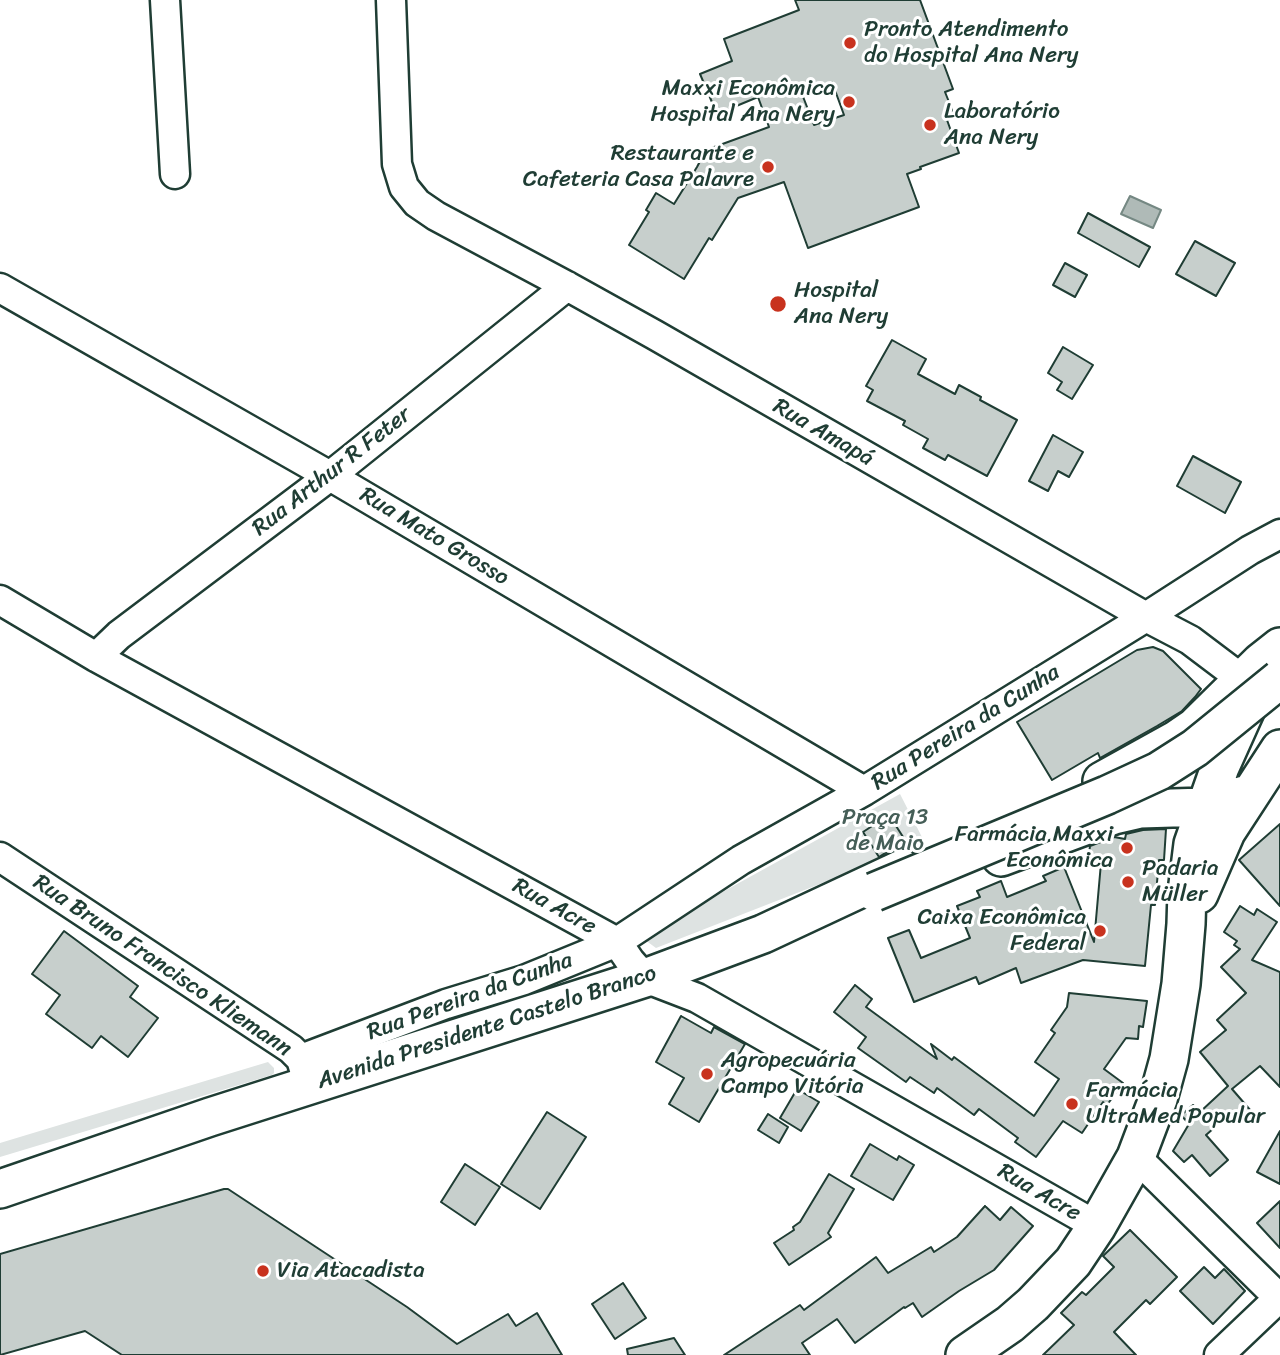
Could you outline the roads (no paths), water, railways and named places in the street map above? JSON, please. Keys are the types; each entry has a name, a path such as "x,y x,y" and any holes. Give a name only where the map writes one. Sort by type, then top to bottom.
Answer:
{"main road":[{"name":"Avenida Presidente Castelo Branco","path":"763,934 869,883 1087,790 1195,727 1243,680 1278,659"},
{"path":"965,1355 1010,1324 1073,1262 1136,1157 1158,1099 1169,1059 1181,984 1193,844 1190,807 1234,733 1259,679 1278,659"},
{"path":"763,934 874,892 1159,771 1195,748 1278,659"},
{"path":"1176,740 1159,755 1152,768 1158,785 1190,807"},
{"name":"Avenida Presidente Castelo Branco","path":"0,1189 209,1117 305,1072 645,978 763,934 877,903 1114,815 1140,809 1190,807 1268,776"},
{"path":"1186,924 1226,832 1268,776"},
{"name":"Avenida Presidente Castelo Branco","path":"0,1162 141,1121 209,1117"},
{"path":"0,1172 43,1151"}],"street":[{"path":"165,0 175,174"},
{"name":"Rua Amapá","path":"391,0 397,164 404,187 417,203 1190,640 1243,680"},
{"name":"Rua Arthur R Feter","path":"96,657 119,635 330,476 567,286"},
{"name":"Rua Mato Grosso","path":"0,288 330,476 864,790"},
{"name":"Rua Pereira da Cunha","path":"305,1072 446,1004 524,980 617,942 741,860 864,790 1146,617 1227,564 1280,534"},
{"name":"Rua Acre","path":"0,600 96,657 617,942 645,978 697,998 1097,1226"},
{"name":"Rua Bruno Francisco Kliemann","path":"0,857 291,1049 305,1072"},
{"path":"1136,1157 1280,1298 1219,1355"}],"place":[{"name":"Pronto Atendimento do Hospital Ana Nery","path":"850,43"},
{"name":"Maxxi Econômica Hospital Ana Nery","path":"849,102"},
{"name":"Laboratório Ana Nery","path":"930,125"},
{"name":"Restaurante e Cafeteria Casa Palavre","path":"768,167"},
{"name":"Hospital Ana Nery","path":"778,304"},
{"name":"Farmácia Maxxi Econômica","path":"1127,848"},
{"name":"Padaria Müller","path":"1128,882"},
{"name":"Caixa Econômica Federal","path":"1100,931"},
{"name":"Agropecuária Campo Vitória","path":"707,1074"},
{"name":"Farmácia UltraMed Popular","path":"1072,1104"},
{"name":"Via Atacadista","path":"263,1271"}],"park label":[{"name":"Praça 13 de Maio","path":"885,831"}]}
